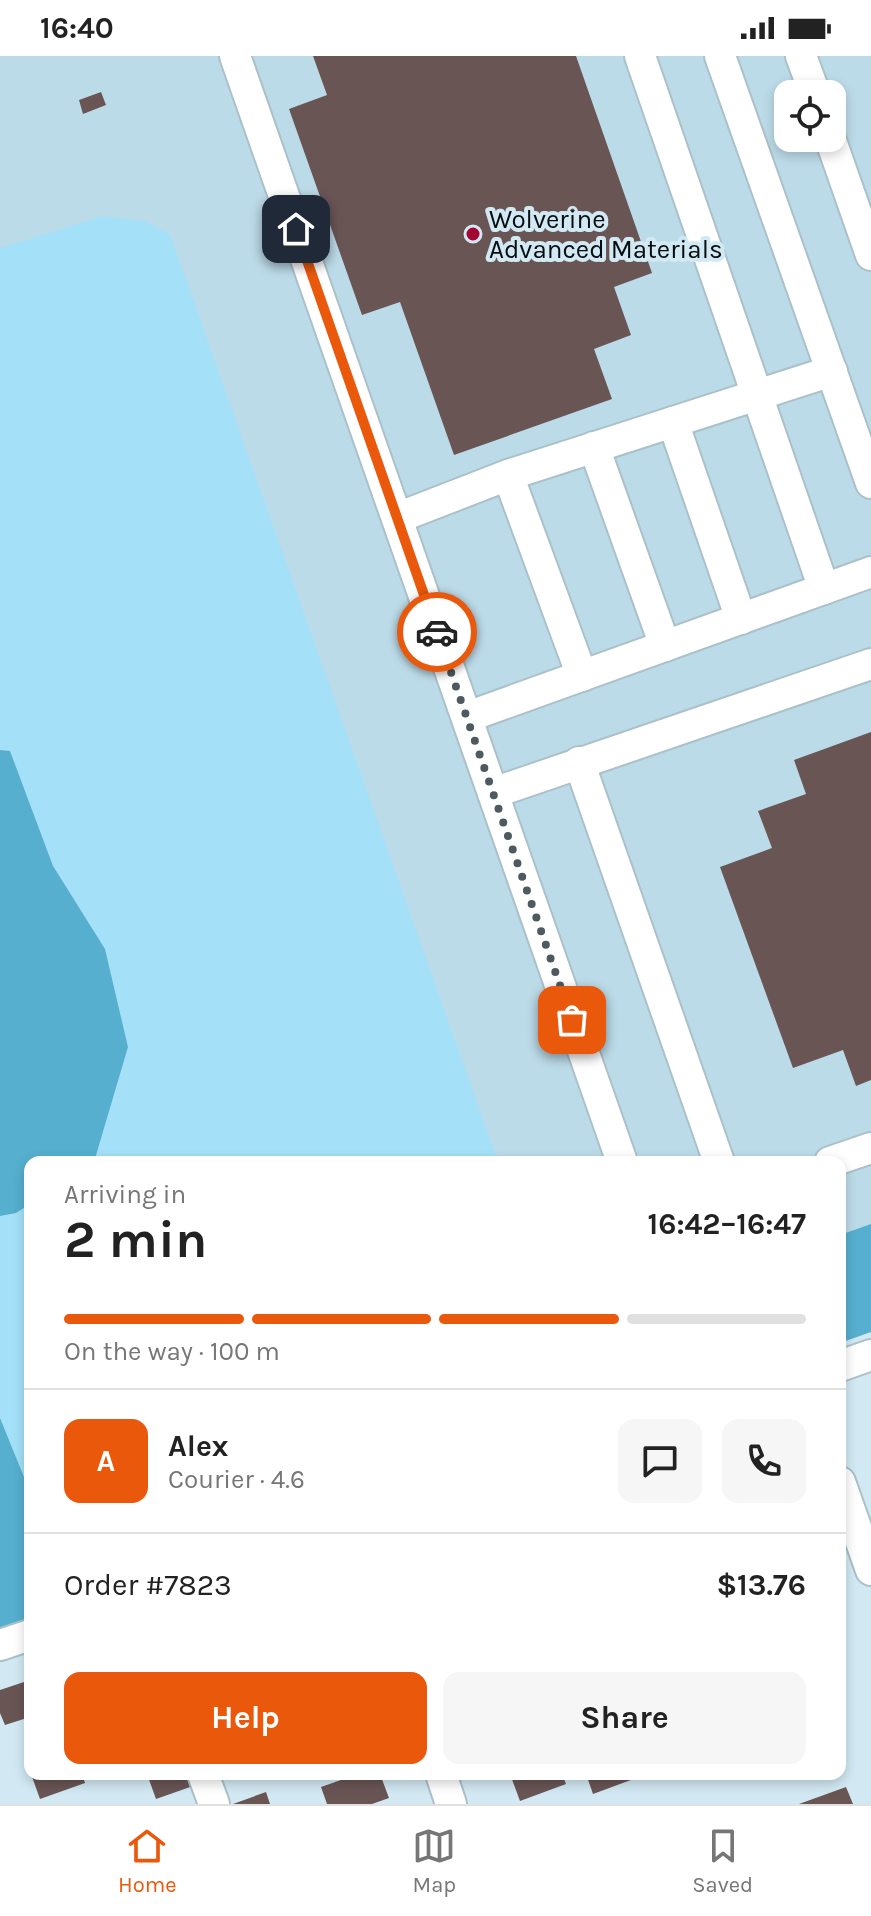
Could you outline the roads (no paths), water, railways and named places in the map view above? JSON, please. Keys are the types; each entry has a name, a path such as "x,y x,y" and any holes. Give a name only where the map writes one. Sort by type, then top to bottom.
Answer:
{"street":[{"path":"235,56 620,1156"},
{"path":"640,56 824,589"},
{"path":"720,56 871,483"},
{"path":"801,56 810,80"},
{"path":"835,152 871,255"},
{"path":"397,518 508,475 832,371"},
{"path":"673,422 741,619"},
{"path":"594,447 665,646"},
{"path":"508,475 582,676"},
{"path":"467,717 871,572"},
{"path":"493,793 871,664"},
{"path":"579,762 717,1156"},
{"path":"846,1157 871,1148"},
{"path":"846,1364 871,1355"},
{"path":"846,1499 871,1570"},
{"path":"0,1645 24,1637"},
{"path":"205,1780 214,1804"},
{"path":"443,1780 451,1804"}],"place":[{"name":"Wolverine Advanced Materials","path":"473,234"}]}
